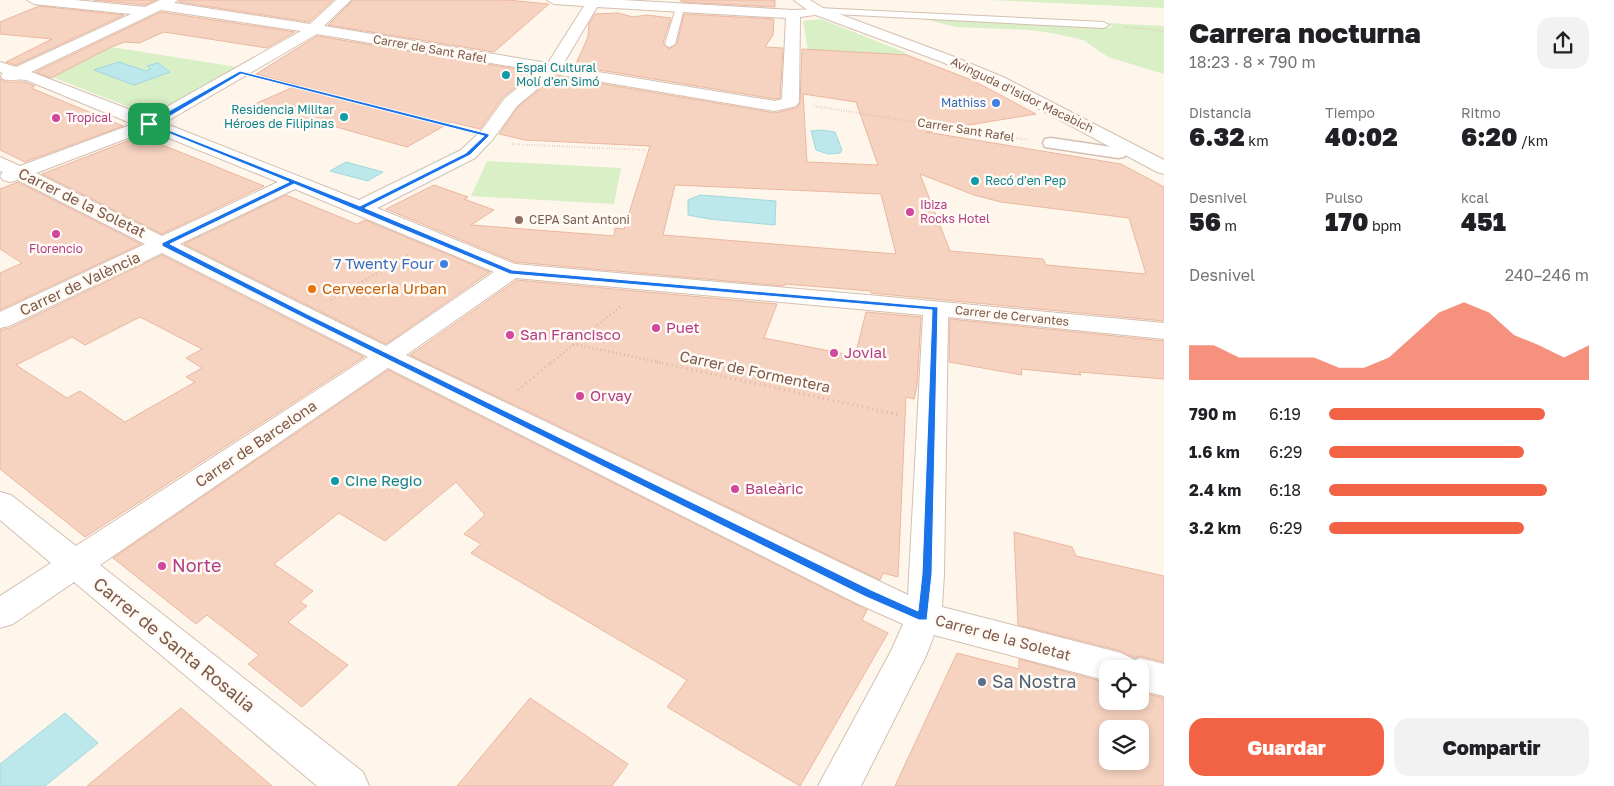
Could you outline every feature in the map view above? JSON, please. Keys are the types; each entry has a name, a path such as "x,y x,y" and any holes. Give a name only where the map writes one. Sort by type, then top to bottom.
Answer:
{"street":[{"name":"Carrer de Sant Rafel","path":"34,0 158,6 314,29 775,106 790,102 792,14"},
{"path":"7,172 149,124 170,114 314,29 344,0"},
{"path":"554,0 792,14 818,11"},
{"path":"801,0 818,11"},
{"path":"360,208 468,154 484,138 511,102 552,69 593,2"},
{"path":"6,73 158,6"},
{"name":"Avinguda d'Isidor Macabich","path":"818,11 947,59 997,80 1164,168"},
{"name":"Carrer de Cervantes","path":"6,73 149,124 360,208 510,272 936,308 1164,331"},
{"path":"1051,143 1118,153"},
{"name":"Carrer de la Soletat","path":"7,172 165,244 305,316 496,408 868,593 923,617 1099,663"},
{"name":"Carrer de València","path":"0,321 294,182"},
{"name":"Carrer de Barcelona","path":"0,614 388,356 510,272"},
{"path":"839,786 908,656 923,617 927,574 936,308"},
{"name":"Carrer de Santa Rosalia","path":"0,503 348,786"},
{"path":"1149,676 1164,680"}],"lane":[{"path":"670,44 680,8"},
{"path":"818,11 892,12 1104,25"},
{"path":"849,11 870,17"}],"path":[{"path":"1104,25 1164,31"},
{"path":"240,73 484,138 646,150"},
{"name":"Carrer Sant Rafel","path":"814,106 1051,143"},
{"path":"305,316 434,240"},
{"path":"496,408 648,284"},
{"name":"Carrer de Formentera","path":"573,344 932,422"}],"green space":[{"path":"988,0 1164,0 1164,8"},
{"path":"920,18 1113,28 1108,23 1164,26 1164,74 1108,57 1083,40 1057,34 1031,30 956,27"},
{"path":"821,19 904,52 907,55 808,50 803,21"},
{"path":"111,47 237,67 152,116 52,77"},
{"path":"487,161 621,168 614,204 471,196"}],"water":[{"path":"119,62 146,71 151,69 147,66 158,63 170,72 134,85 94,70"},
{"path":"811,131 835,132 842,150 840,153 828,154 816,150"},
{"path":"346,162 383,172 368,181 330,171"},
{"path":"700,195 776,201 775,225 709,219 688,215 688,200"},
{"path":"65,713 98,743 45,786 0,786 0,764"}],"building":[{"path":"94,0 156,0 145,5"},
{"path":"180,0 333,0 309,22 179,2"},
{"path":"353,0 507,0 549,4 494,52 328,25"},
{"path":"681,0 775,0 775,7 681,2"},
{"path":"39,6 124,15 16,65 6,62 52,39 0,34 0,22"},
{"path":"161,12 295,32 267,48 164,32 139,43 125,42 111,47 51,78 36,72"},
{"path":"618,13 633,17 647,15 671,18 663,43 669,49 677,44 684,14 774,19 773,35 765,47 783,48 780,98 775,99 575,66 588,37 589,24 595,14"},
{"path":"317,36 535,72 503,97 480,129 451,122 407,147 255,104 298,85 256,74"},
{"path":"802,49 907,55 974,81 1036,114 926,132 1121,164 1164,187 1164,321 871,293 871,291 785,284 784,286 515,262 386,209 434,185 468,197 464,199 494,210 471,225 614,236 615,228 624,229 650,146 525,140 499,134 518,107 556,76 775,113 796,108 800,103","holes":["803,94 856,102 878,165 807,162","920,174 974,195 1001,202 1129,218 1146,274 1046,265 1043,259 950,251","675,185 881,194 896,254 663,235"]},
{"path":"0,78 6,82 25,82 35,86 31,88 123,126 25,162 0,150"},
{"path":"140,136 264,186 162,234 42,174"},
{"path":"18,182 141,244 0,310 0,273 22,263 0,249 0,189"},
{"path":"286,195 357,224 365,220 490,272 386,344 184,244"},
{"path":"162,255 364,357 85,537 0,469 0,330 10,328","holes":["140,317 202,349 186,358 202,368 186,377 195,382 125,422 80,391 67,398 16,365 72,337 85,345"]},
{"path":"517,280 777,304 764,338 855,356 866,312 921,317 917,386 914,399 906,397 898,577 883,573 880,580 410,355"},
{"path":"950,319 1164,341 1164,379 1079,372 1081,375 1021,369 1022,375 949,362"},
{"path":"388,370 867,610 862,620 888,633 800,786 667,707 687,680 471,553 481,544 464,534 485,515 456,482 385,541 339,513 274,564 313,591 300,602 307,606 288,622 348,665 302,707 248,664 259,655 207,615 196,624 113,558"},
{"path":"1014,532 1072,547 1076,556 1164,576 1164,662 1140,656 1135,658 1121,651 1018,625"},
{"path":"957,653 1019,669 1019,659 1099,681 1099,710 1149,710 1149,694 1164,698 1164,786 895,786"},
{"path":"530,698 628,764 612,786 457,786"},
{"path":"181,708 272,786 87,786"}],"place":[{"name":"Espai Cultural Molí d'en Simó","path":"506,75"},
{"name":"Mathiss","path":"996,103"},
{"name":"Residencia Militar Héroes de Filipinas","path":"344,117"},
{"name":"Tropical","path":"56,118"},
{"name":"Recó d'en Pep","path":"975,181"},
{"name":"Ibiza Rocks Hotel","path":"910,212"},
{"name":"CEPA Sant Antoni","path":"519,220"},
{"name":"Florencio","path":"56,234"},
{"name":"7 Twenty Four","path":"444,264"},
{"name":"Cerveceria Urban","path":"312,289"},
{"name":"Puet","path":"656,328"},
{"name":"San Francisco","path":"510,335"},
{"name":"Jovial","path":"834,353"},
{"name":"Orvay","path":"580,396"},
{"name":"Cine Regio","path":"335,481"},
{"name":"Baleàric","path":"735,489"},
{"name":"Norte","path":"162,566"},
{"name":"Sa Nostra","path":"982,682"}],"route":[{"path":"149,124 170,114 240,73 487,135 468,154 360,208 294,182 165,244 305,316 496,408 868,593 923,617 927,574 936,308 510,272 360,208 149,124"}]}
